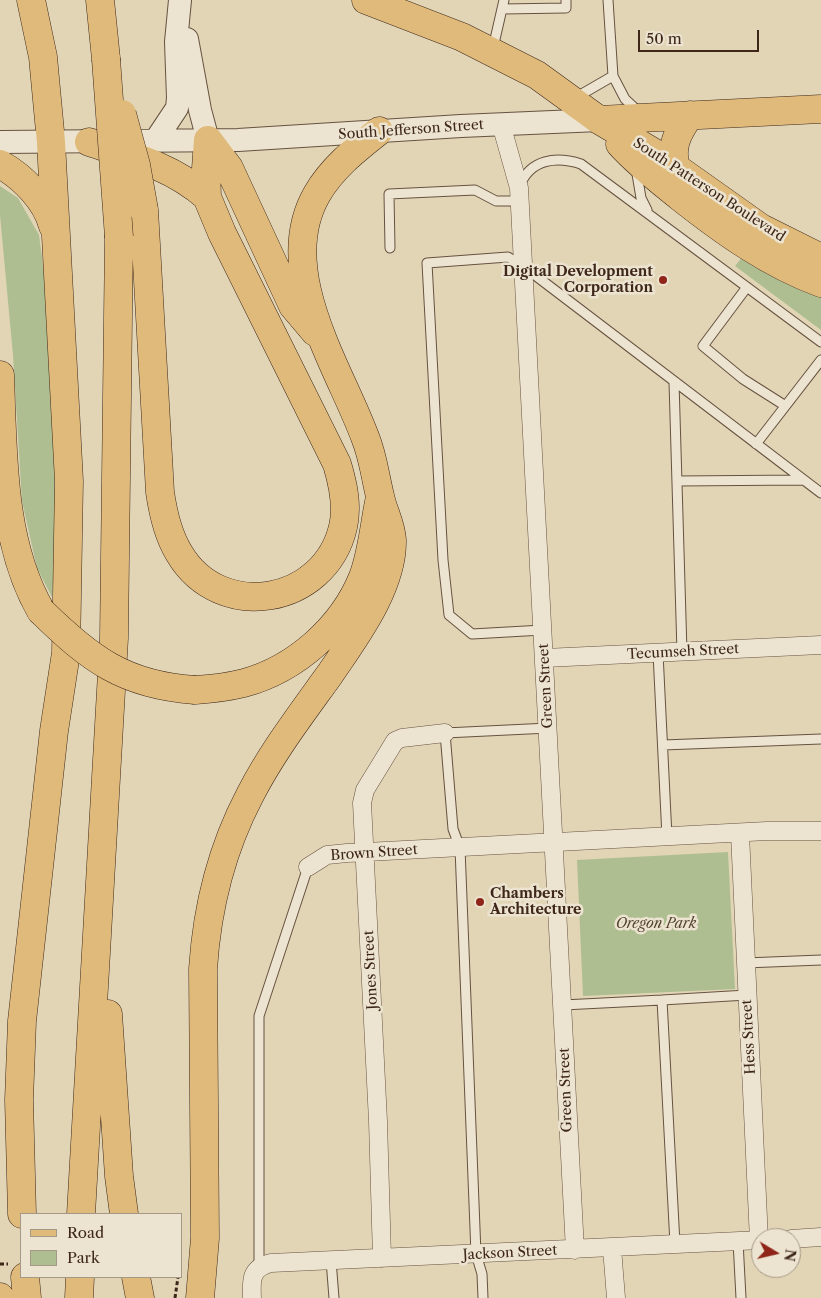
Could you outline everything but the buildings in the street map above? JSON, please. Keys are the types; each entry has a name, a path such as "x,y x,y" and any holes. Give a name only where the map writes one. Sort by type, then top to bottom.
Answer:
{"main road":[{"path":"22,1213 19,1100 22,1021 49,769 66,653 69,481 51,142 43,57 31,0"},
{"path":"81,1213 100,911 114,638 119,237 100,0"},
{"name":"South Patterson Boulevard","path":"366,0 409,12 492,51 554,86 599,120 676,168 761,228 821,258"},
{"path":"106,59 136,165 144,210 160,492 170,534 179,554 192,570 207,582 224,591 244,596 262,597 280,594 299,587 316,574 338,544 344,527 346,506 343,482 337,464 222,234 207,197 208,140"},
{"name":"South Jefferson Street","path":"599,120 690,115 821,112"},
{"path":"676,168 674,145 677,134 690,115"},
{"name":"South Patterson Boulevard","path":"599,120 635,162 736,239 788,269 821,283"},
{"path":"200,1298 205,1238 202,969 205,932 212,893 223,855 250,794 369,614 385,578 392,541 388,518 380,498 374,464 365,436 321,340 304,266 303,244 308,215 317,194 341,163 379,132"},
{"path":"208,140 229,168 293,306 321,340"},
{"path":"89,142 164,168 207,197"},
{"path":"0,164 19,177 38,197 50,216 56,238"},
{"path":"0,375 11,520 24,575 41,611 76,645 114,670 159,686 195,690 245,683 269,674 295,659 335,625 363,577 380,498"},
{"path":"100,911 119,1176 124,1213"},
{"path":"26,1278 27,1298"},
{"path":"79,1298 80,1278"},
{"path":"136,1278 140,1298"}],"street":[{"path":"180,0 200,110 208,140"},
{"path":"154,141 176,108 178,98 176,42 180,0"},
{"name":"South Jefferson Street","path":"0,142 208,140 599,120"},
{"name":"Green Street","path":"501,124 519,194 549,728 575,1250"},
{"name":"Tecumseh Street","path":"545,658 821,645"},
{"name":"Jones Street","path":"382,1258 378,1111 362,803 365,790 395,741 402,738 445,733"},
{"name":"Brown Street","path":"308,866 326,855 365,852 821,831"},
{"name":"Hess Street","path":"740,834 759,1228"},
{"path":"801,1239 821,1238"},
{"name":"Jackson Street","path":"259,1267 272,1263 751,1240"},
{"path":"612,1248 616,1298"},
{"path":"252,1298 254,1273 259,1267"}],"lane":[{"path":"492,51 503,4 566,8 566,0"},
{"path":"608,0 613,76 625,99 645,118"},
{"path":"572,100 613,76"},
{"path":"390,248 389,194 475,190 496,201 519,194 528,172 539,163 551,159 567,159 581,164 821,342"},
{"path":"635,162 641,198 648,213"},
{"path":"543,630 472,634 449,616 443,560 427,263 508,257 523,266 821,493"},
{"path":"747,287 703,346 743,380 784,405"},
{"path":"756,444 784,405 818,364"},
{"path":"674,382 682,652"},
{"path":"677,482 803,480"},
{"path":"658,653 668,838"},
{"path":"483,1298 482,1274 476,1254 460,848 453,829 445,733 549,728"},
{"path":"663,745 821,739"},
{"name":"Brown Street","path":"259,1267 259,1016 308,866"},
{"path":"745,963 821,960"},
{"path":"563,1005 747,995"},
{"path":"662,1000 675,1244"},
{"path":"738,1241 740,1298"},
{"path":"331,1260 334,1298"}],"path":[{"path":"175,1298 178,1278"}],"green space":[{"path":"0,186 18,198 39,235 45,280 54,439 56,543 52,597 37,568 22,501 13,355 0,215"},
{"path":"743,256 821,293 821,330 735,266"},
{"name":"Oregon Park","path":"728,852 735,989 583,996 577,860"}],"place":[{"name":"Digital Development Corporation","path":"663,280"},
{"name":"Chambers Architecture","path":"480,902"}]}
